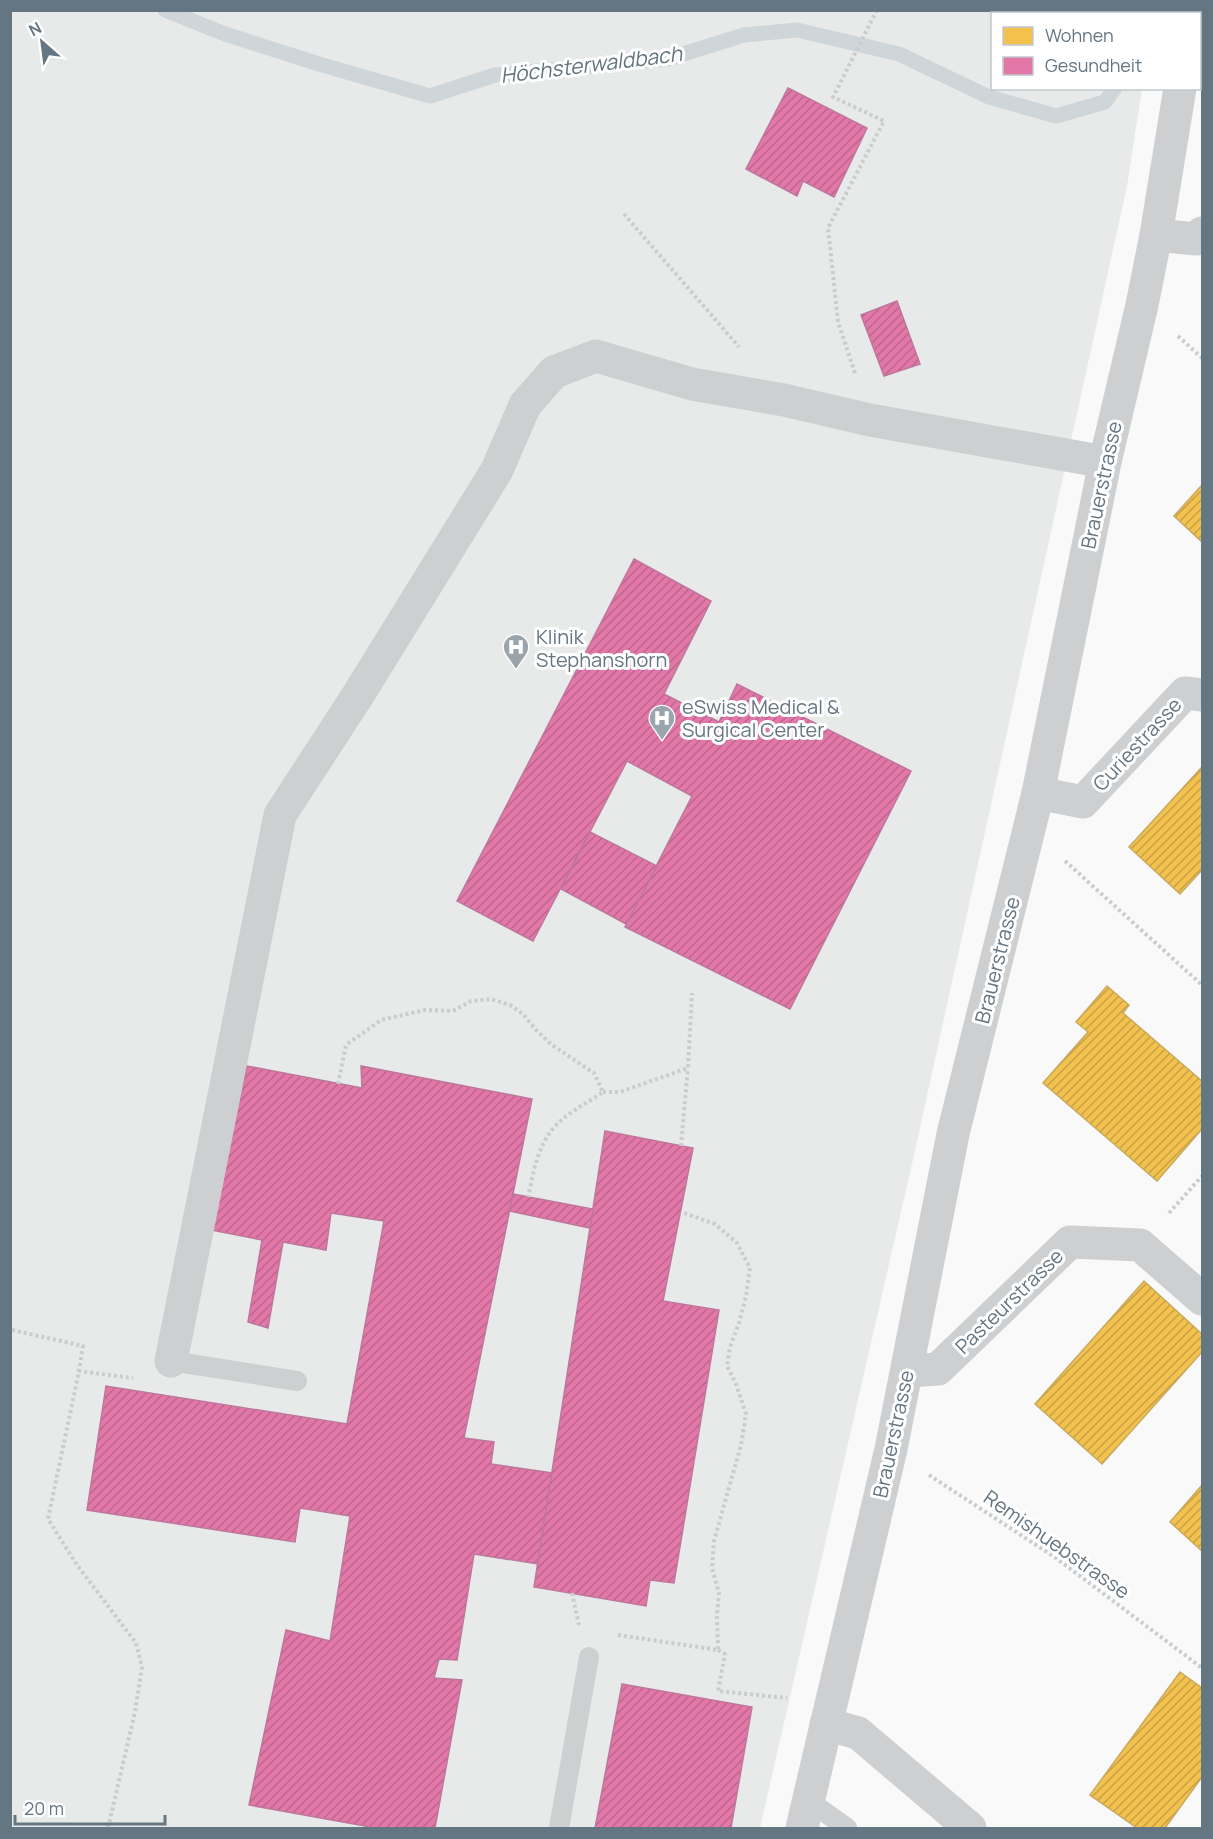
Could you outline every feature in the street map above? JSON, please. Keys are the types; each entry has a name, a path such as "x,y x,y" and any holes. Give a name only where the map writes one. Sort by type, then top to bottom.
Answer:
{"street":[{"name":"Brauerstrasse","path":"805,1815 908,1371 953,1134 1038,793 1105,462 1142,305 1180,90"},
{"path":"1156,235 1196,239 1203,233"},
{"path":"171,1361 280,814 358,695 497,470 525,405 554,372 596,356 692,384 784,400 870,420 1105,462"},
{"name":"Curiestrasse","path":"1038,793 1083,802 1185,693 1203,695"},
{"name":"Pasteurstrasse","path":"908,1371 938,1369 1070,1242 1140,1245"},
{"path":"1140,1245 1203,1299"},
{"path":"826,1724 858,1733 970,1828"}],"lane":[{"path":"171,1361 297,1381"},
{"path":"558,1828 589,1657"},
{"path":"805,1815 847,1828"}],"path":[{"path":"870,420 838,322 828,228 884,122 833,97 877,10"},
{"path":"624,214 784,400"},
{"path":"1176,335 1203,358"},
{"path":"1063,859 1203,985"},
{"path":"681,1146 692,993"},
{"path":"338,1084 346,1045 381,1020 425,1010 453,1011 471,1001 491,999 510,1005 523,1014 552,1044 594,1073 603,1092"},
{"path":"528,1197 532,1176 544,1141 566,1116 603,1092 620,1092 688,1068"},
{"path":"1140,1245 1203,1176"},
{"path":"681,1212 714,1224 737,1243 750,1268 746,1296 730,1347 727,1366 746,1414 741,1445 714,1540 712,1568 719,1593 718,1650"},
{"path":"12,1330 83,1346 48,1519 77,1565 136,1643 142,1667 135,1712 108,1828"},
{"path":"79,1371 141,1379 171,1361"},
{"name":"Remishuebstrasse","path":"891,1449 1056,1558 1203,1668"},
{"path":"614,1634 718,1650 725,1654 718,1691 792,1698"}],"shaded area":[{"name":"Klinik Stephanshorn","path":"11,11 1154,11 991,12 991,90 1142,90 1127,186 914,1155 760,1828 11,1828"}],"building: Wohnen":[{"path":"1202,485 1202,542 1174,516"},
{"path":"1202,767 1202,870 1180,894 1129,847"},
{"path":"1107,986 1129,1005 1123,1013 1202,1081 1202,1129 1157,1181 1043,1083 1088,1032 1076,1022"},
{"path":"1144,1281 1202,1334 1202,1352 1102,1464 1035,1404"},
{"path":"1202,1485 1202,1551 1170,1522"},
{"path":"1180,1672 1202,1688 1202,1777 1165,1828 1137,1828 1090,1795"}],"building: Gesundheit":[{"path":"788,88 867,128 834,197 803,181 797,196 746,169"},
{"path":"897,301 920,364 884,376 861,315"},
{"path":"634,559 711,601 664,694 719,722 737,684 911,771 790,1009 625,927 692,796 627,761 533,941 457,901"},
{"path":"590,832 657,866 626,924 561,889"},
{"path":"247,1066 362,1088 361,1066 532,1099 464,1438 494,1442 491,1464 552,1473 538,1564 474,1554 457,1660 439,1659 434,1678 462,1680 435,1828 376,1828 249,1805 286,1630 330,1641 350,1516 300,1508 295,1542 87,1510 106,1386 347,1424 384,1221 331,1213 326,1250 283,1242 268,1328 248,1322 262,1240 211,1230"},
{"path":"605,1131 693,1148 663,1301 719,1310 674,1583 650,1580 646,1606 534,1587"},
{"path":"513,1194 593,1209 590,1228 509,1211"},
{"path":"622,1684 752,1707 731,1828 595,1828"}],"waterway":[{"name":"Höchsterwaldbach","path":"165,10 225,34 430,96 495,75 667,59 744,35 797,30 899,54 989,97 1056,116 1105,102 1114,90"}],"place":[{"name":"Klinik Stephanshorn","path":"516,670"},
{"name":"eSwiss Medical & Surgical Center","path":"662,741"}]}
